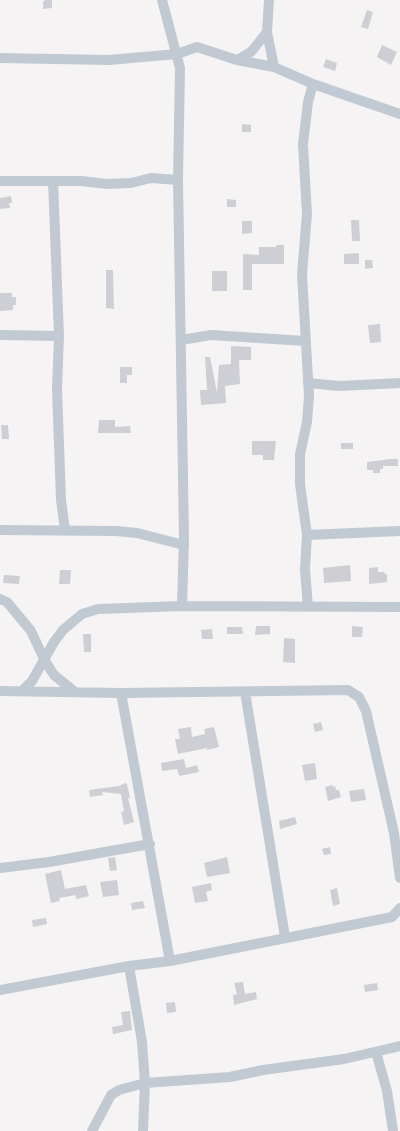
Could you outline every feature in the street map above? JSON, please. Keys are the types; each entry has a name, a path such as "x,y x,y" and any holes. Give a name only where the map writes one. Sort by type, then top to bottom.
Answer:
{"street":[{"path":"162,0 180,68 178,180 184,545 182,606"},
{"path":"269,0 267,32 274,67"},
{"path":"237,60 251,52 267,32"},
{"path":"0,58 109,60 177,54 197,47 237,60 274,67 313,84 400,114"},
{"path":"308,607 305,570 307,535 302,504 300,454 307,422 308,382 302,274 307,214 303,144 308,102 313,84"},
{"path":"0,181 53,181 107,184 131,183 151,178 178,180"},
{"path":"53,181 59,336 57,389 61,500 65,530"},
{"path":"0,335 59,336"},
{"path":"181,340 210,335 305,340"},
{"path":"308,382 339,386 400,383"},
{"path":"0,530 116,531 137,533 184,545"},
{"path":"307,535 400,531"},
{"path":"0,599 7,602 31,631 45,661 54,675 76,692"},
{"path":"23,690 32,681 45,661 54,642 63,630 82,614 98,609 182,606 400,607"},
{"path":"0,691 23,690 121,693 348,690 359,697 366,711 398,849 400,878"},
{"path":"245,692 285,938"},
{"path":"121,693 150,844 170,961"},
{"path":"0,868 49,862 150,844"},
{"path":"0,990 129,966 170,961 392,917 400,908"},
{"path":"129,966 142,1042 145,1083 143,1131"},
{"path":"92,1131 112,1095 120,1090 145,1083 230,1077 269,1069 344,1059 400,1046"},
{"path":"376,1052 387,1091 393,1131"}],"building":[{"path":"45,0 52,0 52,8 43,9 43,2"},
{"path":"367,10 373,12 368,29 361,27"},
{"path":"382,45 397,52 391,65 377,57"},
{"path":"326,59 337,63 335,71 323,67"},
{"path":"242,124 251,125 251,132 242,132"},
{"path":"11,196 12,203 9,203 10,208 0,209 0,198"},
{"path":"227,199 236,200 236,207 227,207"},
{"path":"351,220 359,220 360,241 352,241"},
{"path":"242,221 252,221 252,233 242,234"},
{"path":"277,245 284,245 284,264 252,264 252,290 243,290 243,254 259,255 259,247 276,247"},
{"path":"359,253 359,264 344,264 344,254"},
{"path":"365,260 372,260 373,268 365,269"},
{"path":"106,270 113,270 114,309 106,308"},
{"path":"212,271 227,271 227,291 212,291"},
{"path":"0,293 12,293 12,297 16,297 16,305 13,305 13,310 0,311"},
{"path":"380,324 381,342 370,343 368,325"},
{"path":"231,346 251,347 251,360 239,360 240,384 225,386 226,403 201,405 200,390 207,390 205,357 210,357 217,393 219,365 231,364"},
{"path":"120,367 132,367 132,375 127,375 127,383 120,383"},
{"path":"99,420 115,420 115,427 130,426 131,433 98,433"},
{"path":"1,425 8,425 9,439 2,439"},
{"path":"252,441 276,441 274,460 263,460 263,455 252,455"},
{"path":"341,443 353,443 353,449 341,449"},
{"path":"398,459 398,466 383,466 383,469 380,469 380,473 373,473 373,470 367,470 367,462"},
{"path":"350,565 351,581 324,583 323,568"},
{"path":"378,567 378,572 384,572 387,574 387,582 369,584 369,568"},
{"path":"60,570 71,570 70,584 59,584"},
{"path":"4,575 20,576 19,584 3,583"},
{"path":"256,626 270,626 270,634 255,635"},
{"path":"352,626 363,627 362,637 352,637"},
{"path":"227,627 242,627 243,634 227,634"},
{"path":"212,629 213,639 202,639 201,630"},
{"path":"83,634 91,634 91,652 84,652"},
{"path":"284,638 295,639 295,663 283,662"},
{"path":"321,722 323,730 315,732 313,724"},
{"path":"191,727 192,737 205,734 204,729 214,727 219,747 178,754 175,739 180,739 178,729"},
{"path":"184,759 186,768 197,765 199,772 179,776 177,769 162,771 161,763"},
{"path":"315,763 317,779 305,781 302,765"},
{"path":"125,783 127,784 130,798 128,798 134,822 124,825 121,812 124,811 121,794 102,792 103,795 90,797 89,790 119,786"},
{"path":"332,785 333,787 335,786 336,790 339,790 341,797 328,801 325,787"},
{"path":"364,789 366,800 351,802 349,791"},
{"path":"295,817 297,824 280,829 279,821"},
{"path":"330,847 331,854 324,855 322,849"},
{"path":"115,857 117,870 110,871 108,858"},
{"path":"227,857 230,873 207,877 204,863"},
{"path":"61,870 65,889 86,885 89,896 76,899 76,895 59,898 60,901 51,903 45,874"},
{"path":"117,880 119,895 103,897 100,882"},
{"path":"211,883 212,890 206,892 208,901 195,903 192,887"},
{"path":"337,888 340,904 333,906 330,890"},
{"path":"143,901 145,908 132,910 131,903"},
{"path":"46,918 47,924 33,927 32,920"},
{"path":"243,982 245,994 256,992 257,999 234,1005 233,995 237,994 234,983"},
{"path":"377,983 378,990 365,992 364,985"},
{"path":"175,1002 176,1012 167,1013 166,1003"},
{"path":"130,1011 132,1030 113,1034 112,1027 123,1025 121,1012"}]}
